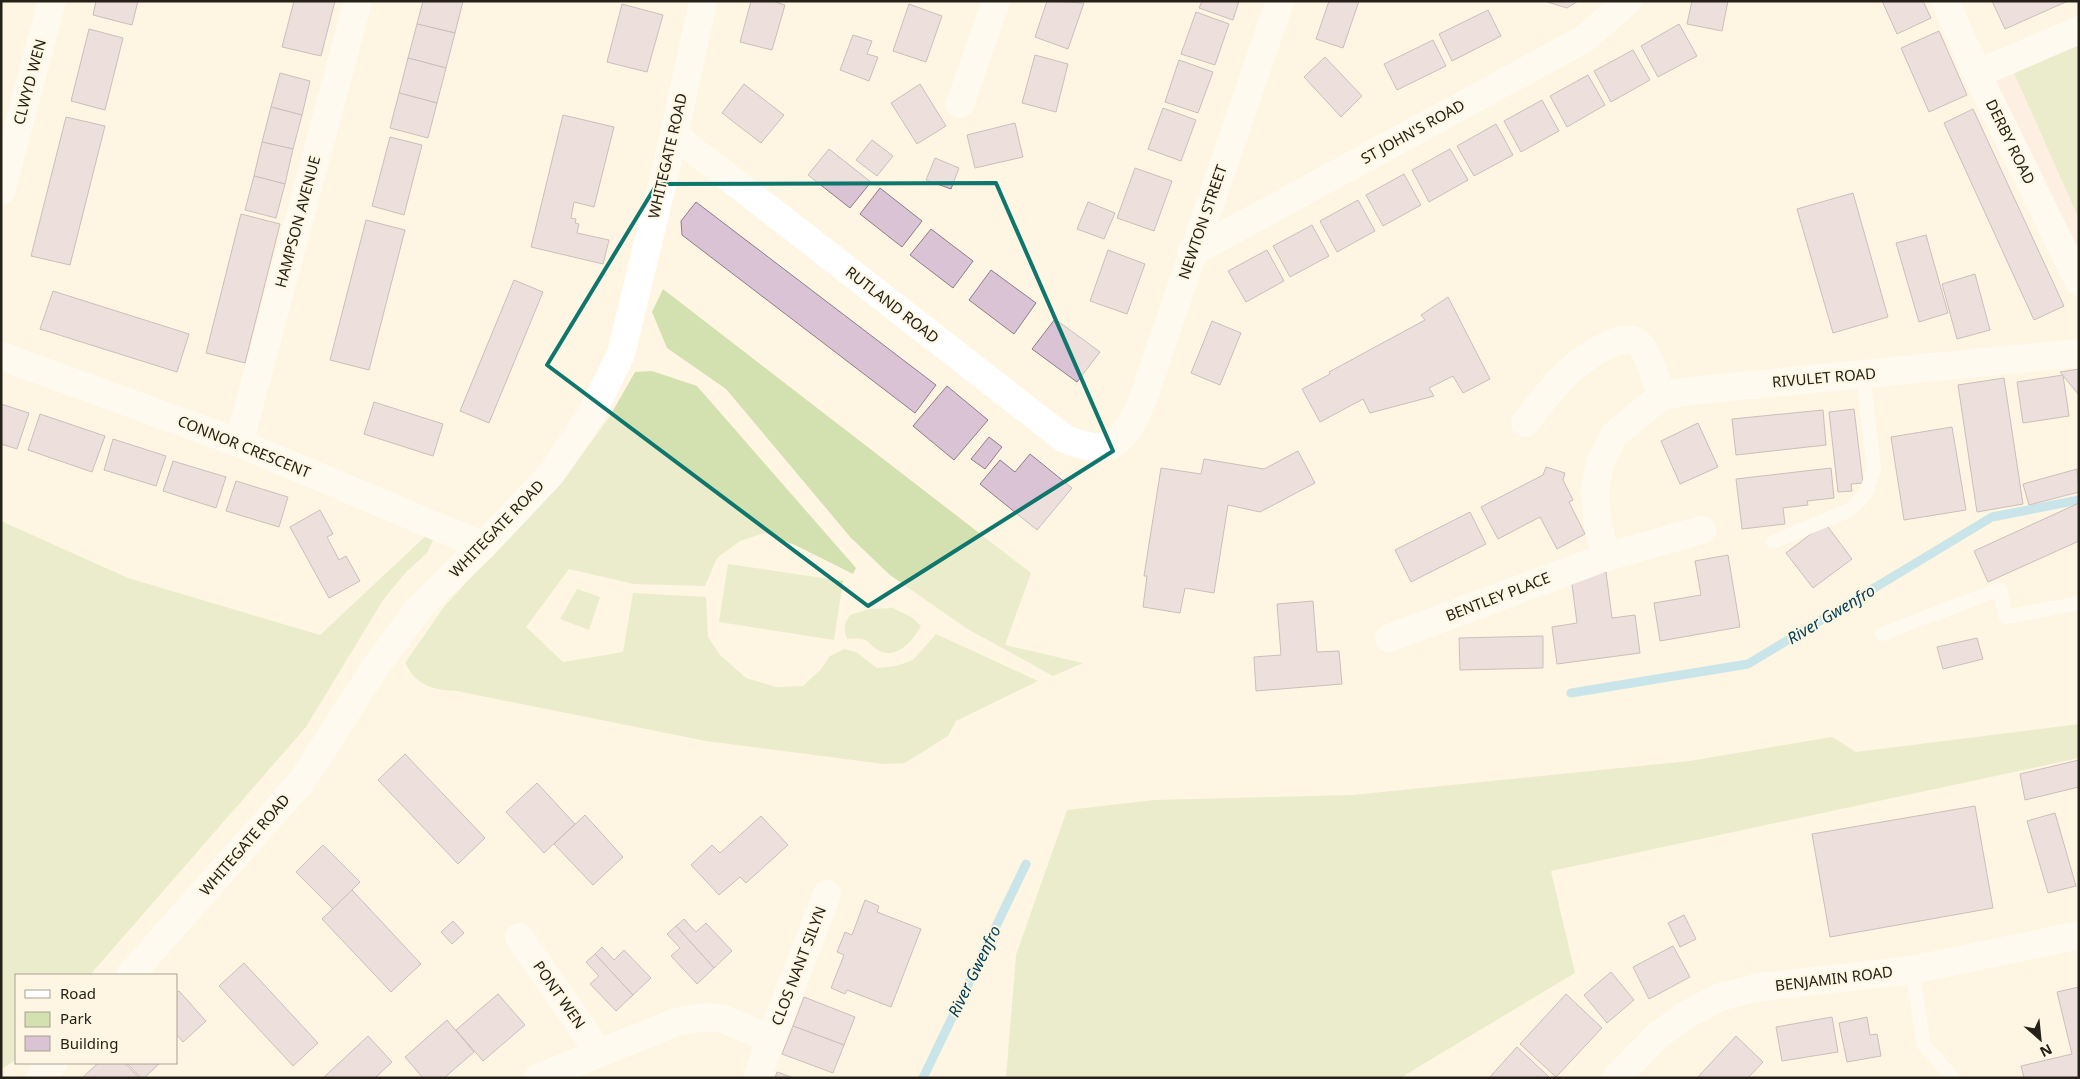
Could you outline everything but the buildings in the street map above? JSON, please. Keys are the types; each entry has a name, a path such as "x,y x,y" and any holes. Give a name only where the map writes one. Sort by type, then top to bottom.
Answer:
{"street":[{"name":"CLWYD WEN","path":"1,191 52,1"},
{"name":"HAMPSON AVENUE","path":"239,443 358,1"},
{"name":"WHITEGATE ROAD","path":"131,974 302,781 374,670 418,608 483,546 551,474 591,415 621,354 674,135 703,1"},
{"path":"960,104 996,1"},
{"name":"NEWTON STREET","path":"1120,440 1132,424 1141,404 1280,1"},
{"name":"ST JOHN'S ROAD","path":"1192,253 1584,39 1628,1"},
{"name":"DERBY ROAD","path":"1944,1 1977,74 2079,282"},
{"path":"1977,74 2079,30"},
{"name":"RUTLAND ROAD","path":"674,135 1065,438 1082,445 1101,448 1120,440"},
{"path":"1525,423 1549,392 1572,367 1620,340 1634,341 1644,350 1660,396 1614,435 1600,463 1595,490 1596,510 1606,556"},
{"name":"RIVULET ROAD","path":"1660,396 1690,391 2079,353"},
{"name":"CONNOR CRESCENT","path":"1,356 239,443 483,546"},
{"name":"BENTLEY PLACE","path":"1389,638 1606,556 1702,530"},
{"name":"CLOS NANT SILYN","path":"757,1078 770,1039 827,894"},
{"name":"BENJAMIN ROAD","path":"1616,1078 1657,1036 1686,1015 1720,997 1760,987 1912,970 2079,935"},
{"name":"PONT WEN","path":"519,938 600,1052"},
{"name":"CLOS NANT SILYN","path":"600,1052 676,1022 704,1017 724,1019 770,1039"},
{"path":"538,1078 600,1052"},
{"path":"40,1078 52,1064"}],"lane":[{"path":"1773,542 1850,510 1866,493 1874,468 1863,375"},
{"path":"1882,634 2000,590 2006,617 2079,603"},
{"path":"1912,970 1924,1046 1953,1078"}],"highlighted area":[{"path":"996,183 1113,451 868,606 547,365 657,184"}],"shaded area":[{"path":"2079,30 2079,282 1977,74"}],"green space":[{"path":"2079,35 2079,219 2010,64"},
{"path":"663,289 1031,573 1005,645 1083,663 1053,676 966,628 890,575 851,538 726,389 667,348 652,312"},
{"path":"652,371 697,386 856,568 853,574 795,545 764,533 740,541 717,558 705,586 634,584 569,569 526,627 563,662 623,652 633,593 706,597 708,637 720,655 746,678 776,687 803,686 821,669 830,656 844,649 856,652 877,668 896,666 913,660 936,634 1038,681 956,721 948,736 905,763 884,764 706,741 457,691 433,688 420,682 405,663 444,607 565,478 610,416 635,372"},
{"path":"1,521 128,578 320,635 430,532 433,540 427,553 406,572 383,600 306,727 91,974 15,974 15,1061 1,1069"},
{"path":"728,564 843,581 834,640 719,622"},
{"path":"577,589 600,597 589,630 560,619"},
{"path":"893,608 913,618 921,626 910,642 900,650 888,653 882,652 865,640 847,639 845,627 850,615 869,609"},
{"path":"2079,724 2079,758 1551,871 1575,973 1400,1078 1006,1078 1016,955 1067,810 1154,800 1353,795 1689,761 1832,737 1856,752"}],"waterway":[{"name":"River Gwenfro","path":"1571,693 1748,664 1992,517 2079,500"},
{"name":"River Gwenfro","path":"923,1078 1026,864"}]}
